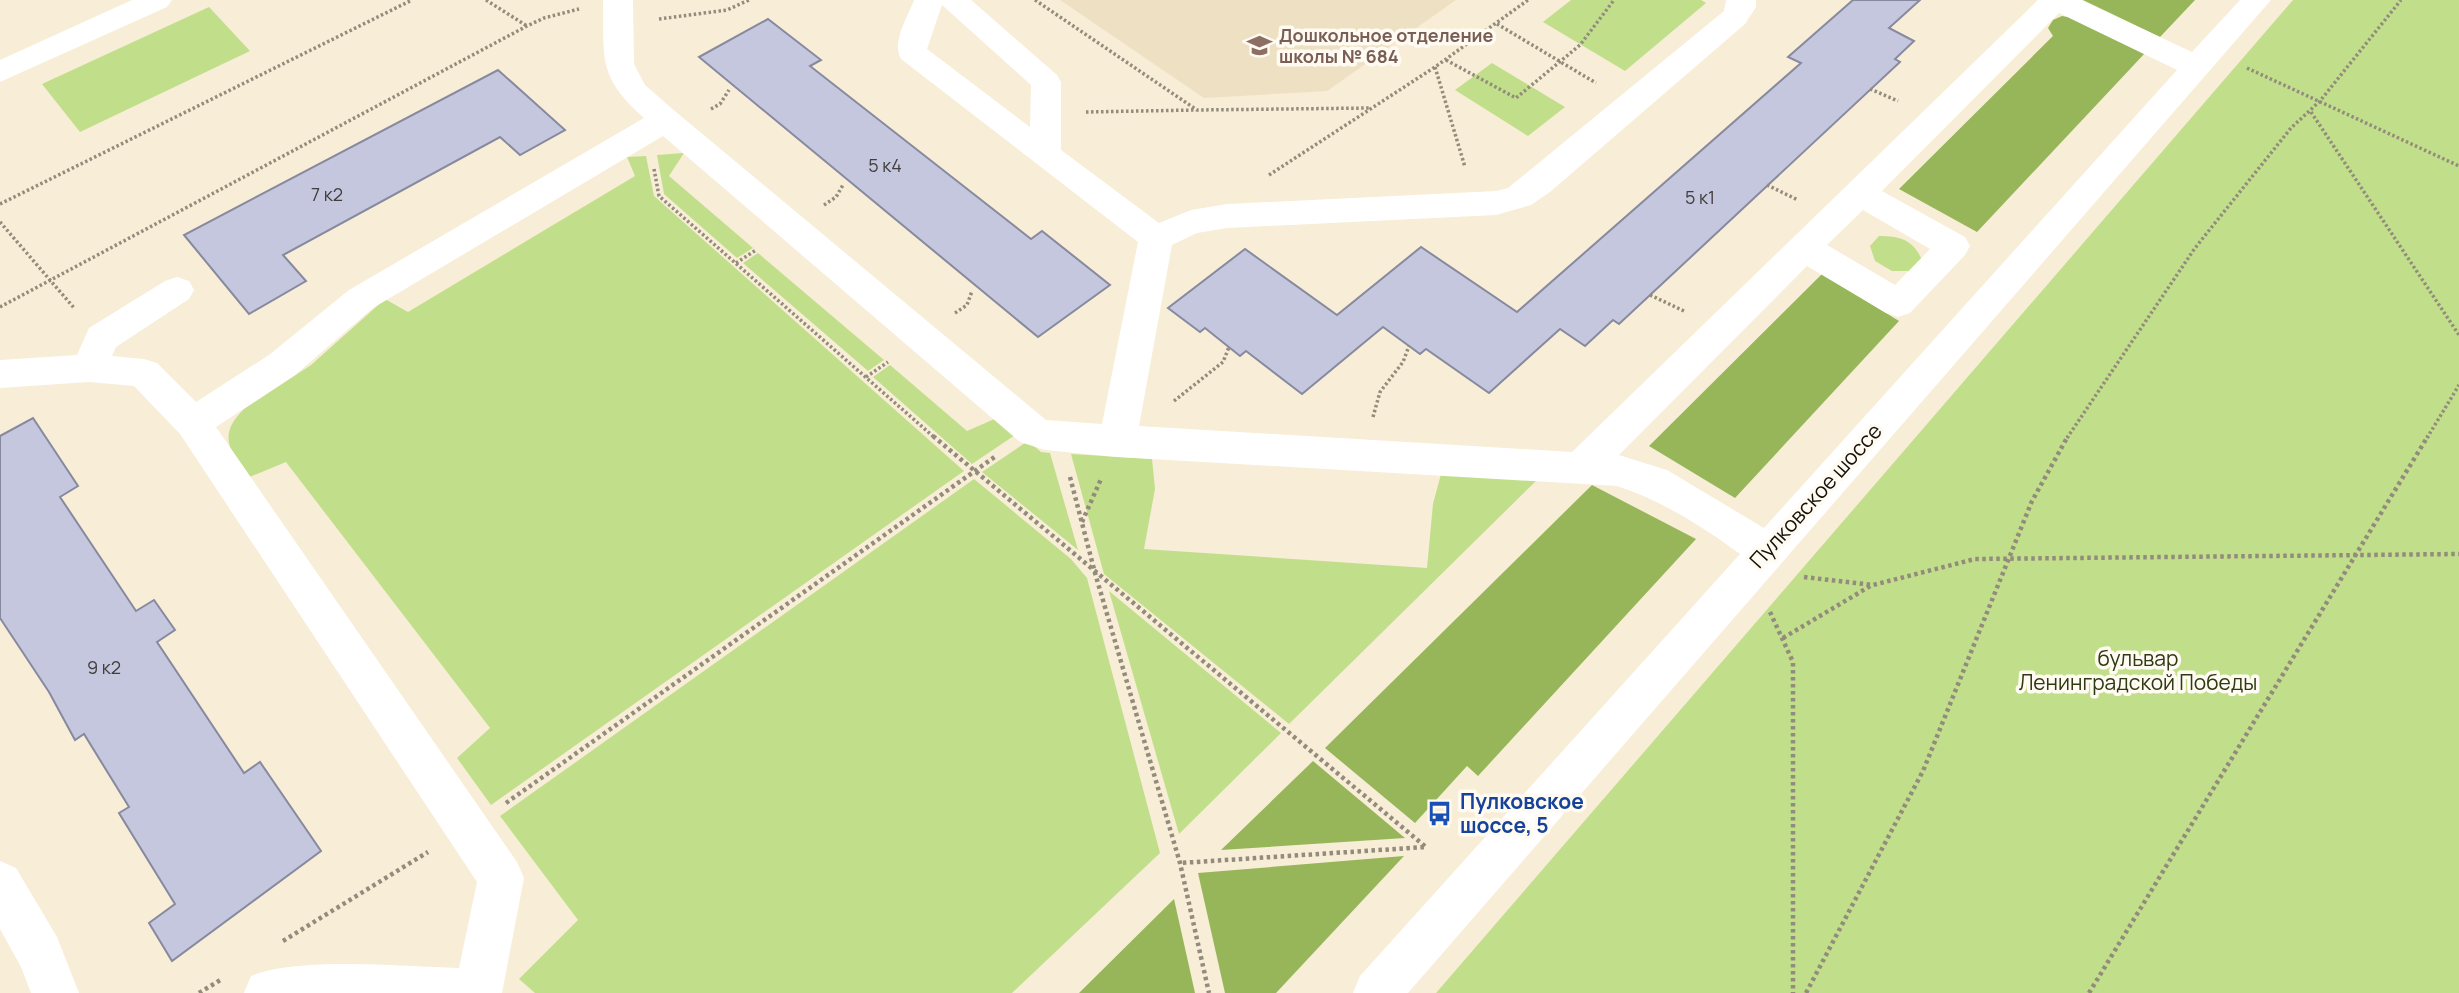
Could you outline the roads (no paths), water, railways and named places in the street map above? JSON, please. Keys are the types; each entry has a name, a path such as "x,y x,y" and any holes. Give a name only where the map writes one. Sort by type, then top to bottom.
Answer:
{"street":[{"path":"0,72 157,0"},
{"path":"929,0 913,41 912,52 1156,238"},
{"path":"953,0 1038,72 1046,82 1048,113 1045,154"},
{"path":"1156,238 1191,222 1227,216 1475,204 1519,197 1735,17 1741,7 1741,0"},
{"path":"1581,467 2056,0 2204,59"},
{"name":"Пулковское шоссе","path":"1377,993 2256,0"},
{"path":"609,10 619,64 655,125 1046,434 1117,442 1617,470 1653,481 1727,523 1758,561"},
{"path":"193,422 282,365 360,299 655,125"},
{"path":"1805,248 1898,304 1953,246 1860,193"},
{"path":"1117,442 1156,238"},
{"path":"0,374 96,353 177,290"},
{"path":"96,353 144,373 193,422 501,878 478,993 329,989 251,982"},
{"path":"0,884 40,954 55,993"}],"place":[{"name":"Дошкольное отделение школы № 684","path":"1259,46"},
{"name":"Пулковское шоссе, 5","path":"1440,814"}],"park label":[{"name":"бульвар Ленинградской Победы","path":"2138,671"}]}
